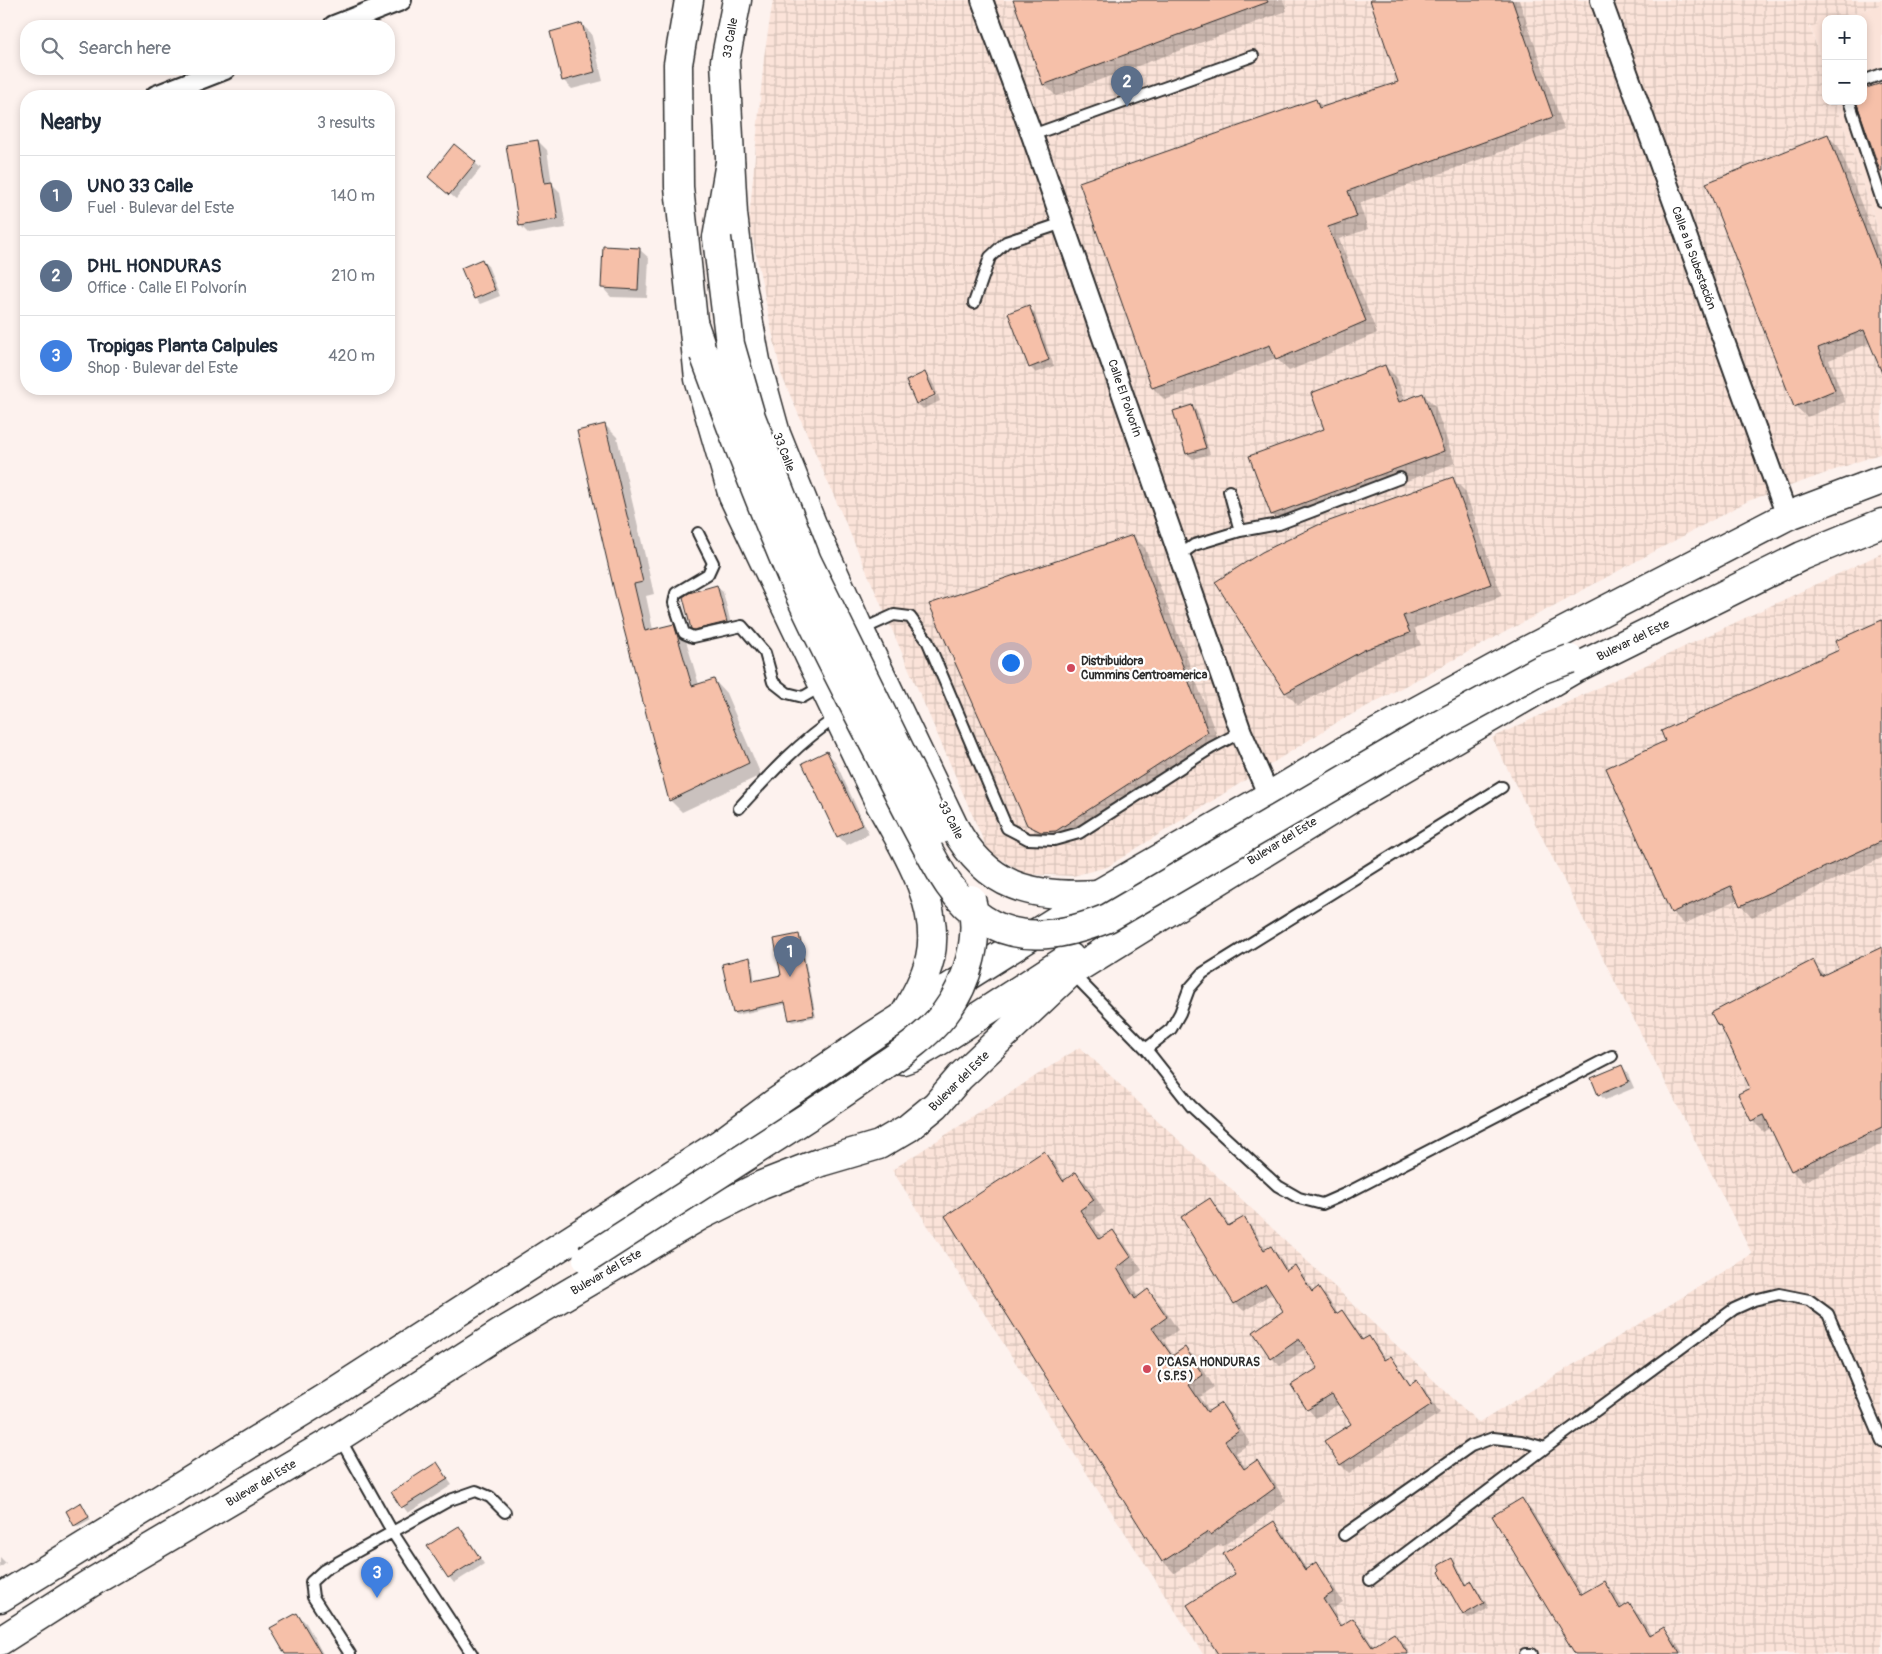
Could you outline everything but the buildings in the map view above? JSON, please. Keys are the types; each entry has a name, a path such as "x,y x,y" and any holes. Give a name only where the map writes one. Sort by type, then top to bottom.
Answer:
{"main road":[{"path":"689,0 678,64 679,188 698,379 733,496 880,804 906,851 928,906 932,940 926,972 903,1017"},
{"name":"33 Calle","path":"737,0 725,61 733,214 741,280 758,370 776,434 812,524 860,631 962,843 981,865 1006,882 1022,888 1060,894 1098,894"},
{"path":"501,1333 526,1306 552,1284 587,1259 836,1098 921,1038 944,1014 955,998 964,980 972,942 974,921 971,901 964,879 807,561 750,417 730,344 717,238 730,162"},
{"path":"694,325 741,456 797,588 898,792 945,881 967,907 984,920 1000,928 1022,934 1050,934 1090,925 1108,918 1419,736 1540,670 1570,659 1624,644"},
{"path":"0,1598 331,1394 474,1300 616,1212 721,1143 776,1102 871,1038 1098,894 1347,749 1526,651 1787,516 1882,480"},
{"name":"Bulevar del Este","path":"0,1641 89,1584 339,1436 501,1333 700,1216 762,1185 821,1162 879,1145 908,1128 936,1106 960,1077 1071,972 1349,800 1576,668 1802,556 1882,523"},
{"path":"906,851 954,827"},
{"path":"871,1038 892,1059 907,1060 948,1036 1092,942 1143,928"}],"street":[{"path":"349,20 401,0"},
{"name":"Calle El Polvorín","path":"982,0 1032,135 1241,732 1269,796"},
{"name":"Calle a la Subestación","path":"1601,0 1787,516"},
{"path":"171,90 210,75"}],"lane":[{"path":"1032,135 1254,56"},
{"path":"1867,80 1882,74"},
{"path":"1849,105 1882,201"},
{"path":"974,303 990,256 1006,242 1063,223"},
{"path":"1180,555 1194,545 1240,531 1279,524 1400,478"},
{"path":"1229,491 1240,531"},
{"path":"698,533 713,563 708,574 676,593 674,603 684,633 693,636 742,626 765,653 773,682 787,693 803,697 823,686"},
{"path":"860,631 894,615 910,617 927,640 1007,828 1028,839 1054,840 1079,833 1211,748 1241,732"},
{"path":"739,808 785,758 820,728 838,716"},
{"path":"1146,1048 1171,1029 1180,1013 1189,989 1203,973 1502,787"},
{"path":"1071,972 1146,1048 1191,1106 1278,1186 1299,1198 1322,1204 1347,1193 1612,1056"},
{"path":"1370,1580 1734,1309 1754,1300 1779,1294 1810,1300 1828,1314 1882,1441"},
{"path":"339,1436 393,1533 472,1654"},
{"path":"1344,1534 1471,1446 1493,1438 1521,1441 1545,1448"},
{"path":"350,1654 313,1596 311,1582 324,1570 450,1500 476,1491 490,1498 505,1512"},
{"path":"1525,1654 1532,1654"}],"shaded area":[{"path":"773,0 1882,0 1882,4 1847,15 1822,15 1822,22 1810,27 1822,63 1822,105 1836,105 1882,242 1882,453 1748,501 1336,723 1107,867 1073,876 1025,874 988,851 781,374 749,221 764,57"},
{"path":"1882,4 1882,242 1836,105 1867,105 1867,15 1847,15"},
{"path":"1822,22 1822,63 1810,26"},
{"path":"1882,553 1882,1654 1203,1654 892,1170 1080,1047 1479,1423 1752,1254 1492,738"}],"place":[{"name":"DHL HONDURAS","path":"1127,107"},
{"name":"Distribuidora Cummins Centroamerica","path":"1071,668"},
{"name":"UNO 33 Calle","path":"790,977"},
{"name":"D'CASA HONDURAS ( S.P.S )","path":"1147,1369"},
{"name":"Tropigas Planta Calpules","path":"377,1598"}]}
